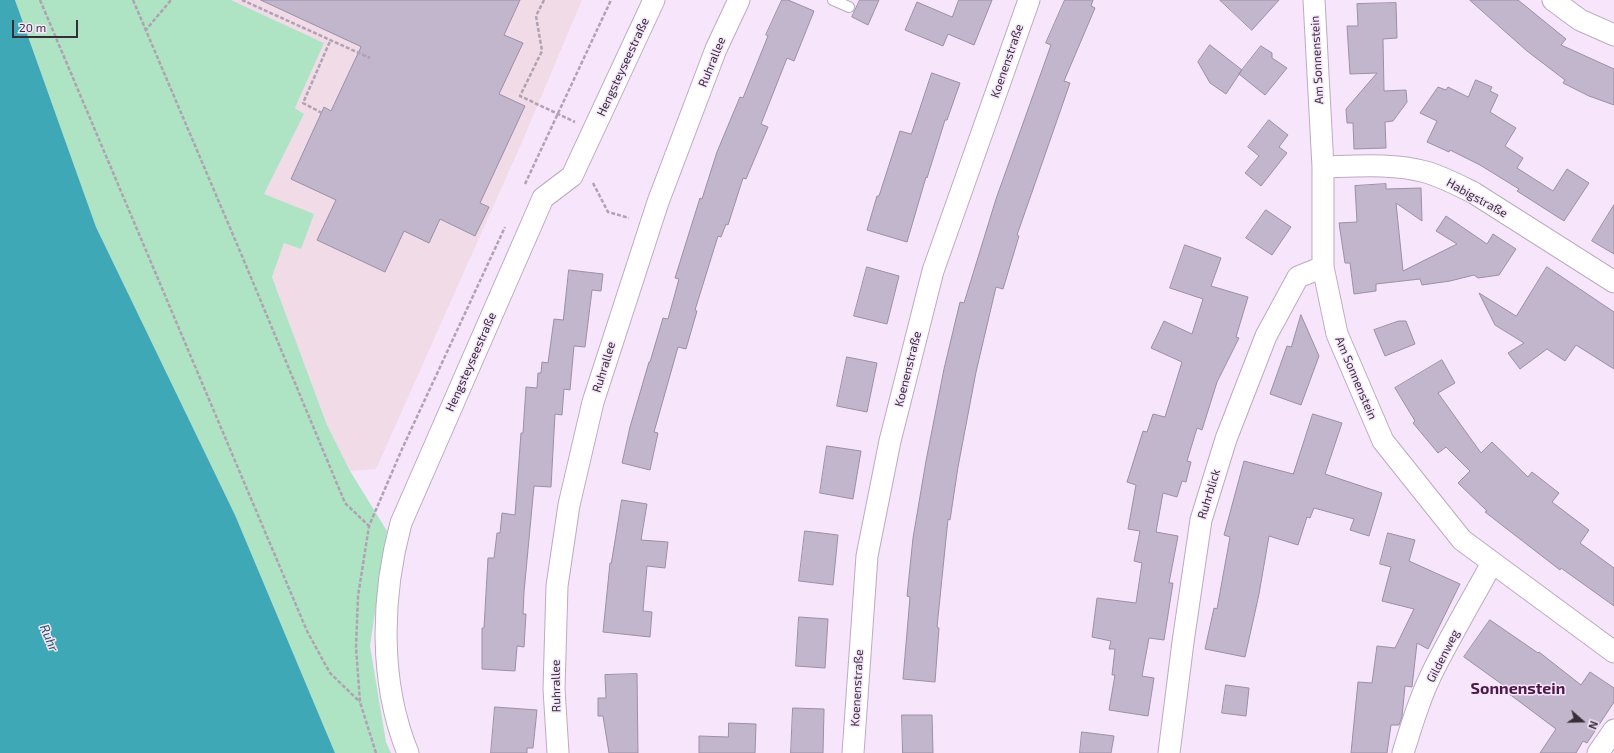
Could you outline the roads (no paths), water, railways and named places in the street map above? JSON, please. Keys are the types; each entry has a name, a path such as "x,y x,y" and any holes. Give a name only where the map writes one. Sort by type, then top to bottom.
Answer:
{"street":[{"name":"Hengsteyseestraße","path":"408,753 390,688 386,638 387,606 394,547 401,523 543,198 572,176 654,0"},
{"name":"Ruhrallee","path":"558,753 554,689 557,586 569,505 594,402 650,225 716,49 739,0"},
{"name":"Koenenstraße","path":"853,753 866,556 890,441 933,271 1029,0"},
{"name":"Am Sonnenstein","path":"1314,0 1323,167 1323,267 1337,334 1382,442 1462,540 1614,652"},
{"path":"1553,0 1580,20 1614,35"},
{"name":"Habigstraße","path":"1323,167 1400,167 1426,172 1450,181 1474,193 1614,282"},
{"name":"Ruhrblick","path":"1169,753 1182,642 1201,520 1226,439 1266,336 1298,278 1323,267"},
{"name":"Gildenweg","path":"1403,753 1413,722 1434,668 1470,606 1492,563"},
{"path":"1598,753 1614,730"}],"lane":[{"path":"833,0 849,7"}],"water":[{"name":"Ruhr","path":"0,0 15,0 96,227 235,515 335,753 0,753"}],"district":[{"name":"Sonnenstein","path":"1518,689"}]}
